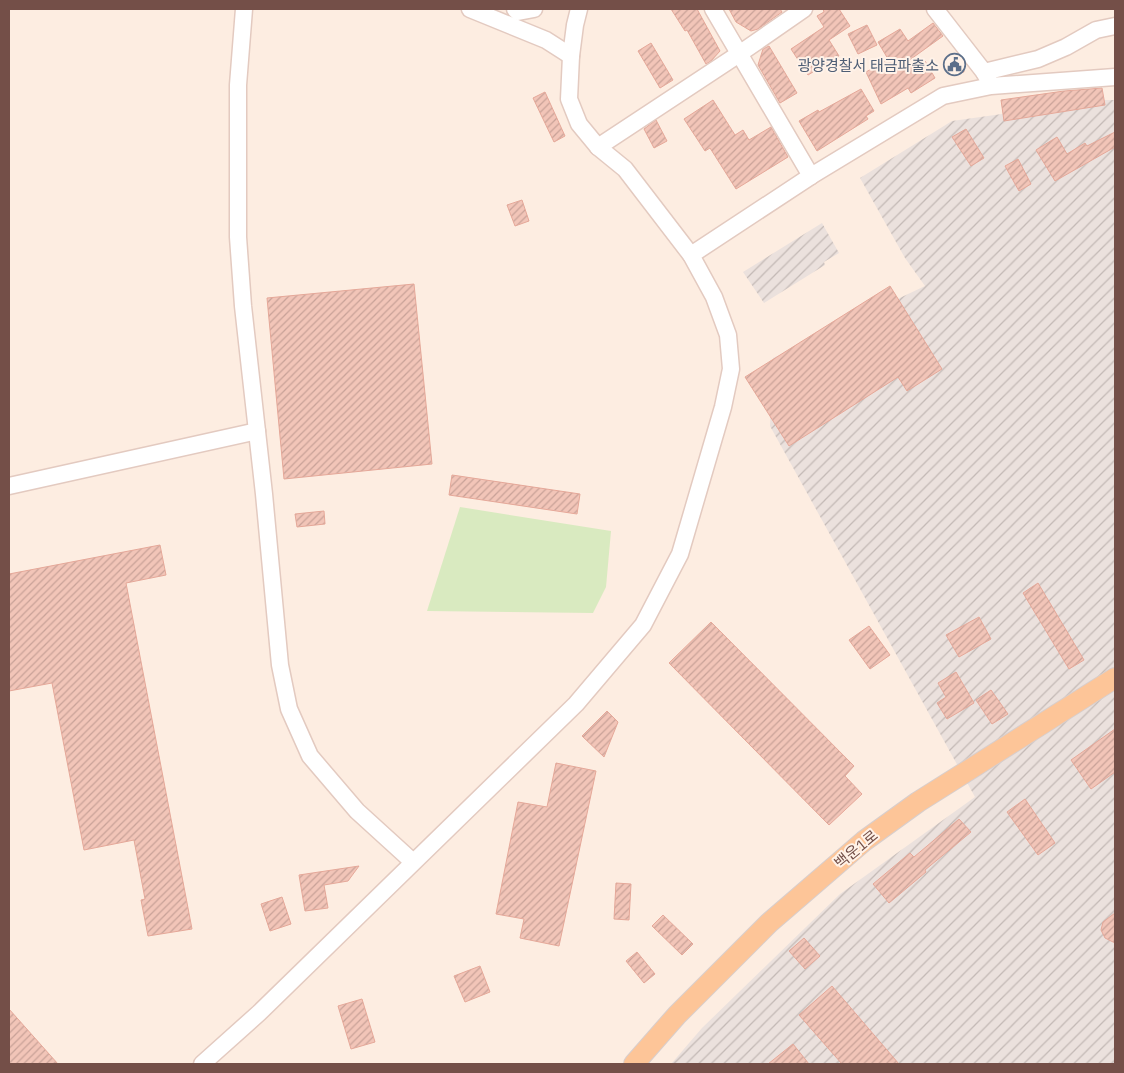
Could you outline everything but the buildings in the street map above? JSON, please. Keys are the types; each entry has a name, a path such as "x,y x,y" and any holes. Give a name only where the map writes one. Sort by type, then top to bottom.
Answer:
{"main road":[{"name":"백운1로","path":"634,1064 677,1015 769,923 864,841 918,802 1115,678"}],"street":[{"path":"244,9 238,85 238,237 242,306 257,431 280,665 289,709 310,756 357,811 413,862"},
{"path":"470,9 546,40 571,56"},
{"path":"515,9 518,12 534,9"},
{"path":"202,1064 259,1013 576,704 643,625 680,554 723,407 731,369 728,335 714,297 691,255 625,169 598,147 579,124 569,99 571,56 579,9"},
{"path":"713,9 811,176"},
{"path":"598,147 804,9"},
{"path":"935,9 988,79"},
{"path":"691,255 811,176 943,96 1038,60 1096,30 1115,26"},
{"path":"988,79 1115,77"},
{"path":"9,486 257,431"}],"shaded area":[{"path":"1102,100 1115,100 1115,1064 671,1064 702,1028 840,894 975,797 770,426 773,358 925,286 905,258 860,178 952,121"},
{"path":"822,223 839,253 824,262 825,265 764,303 743,272"}],"green space":[{"path":"460,507 611,531 606,587 593,613 427,611"}],"place":[{"name":"광양경찰서 태금파출소","path":"955,65"}]}
